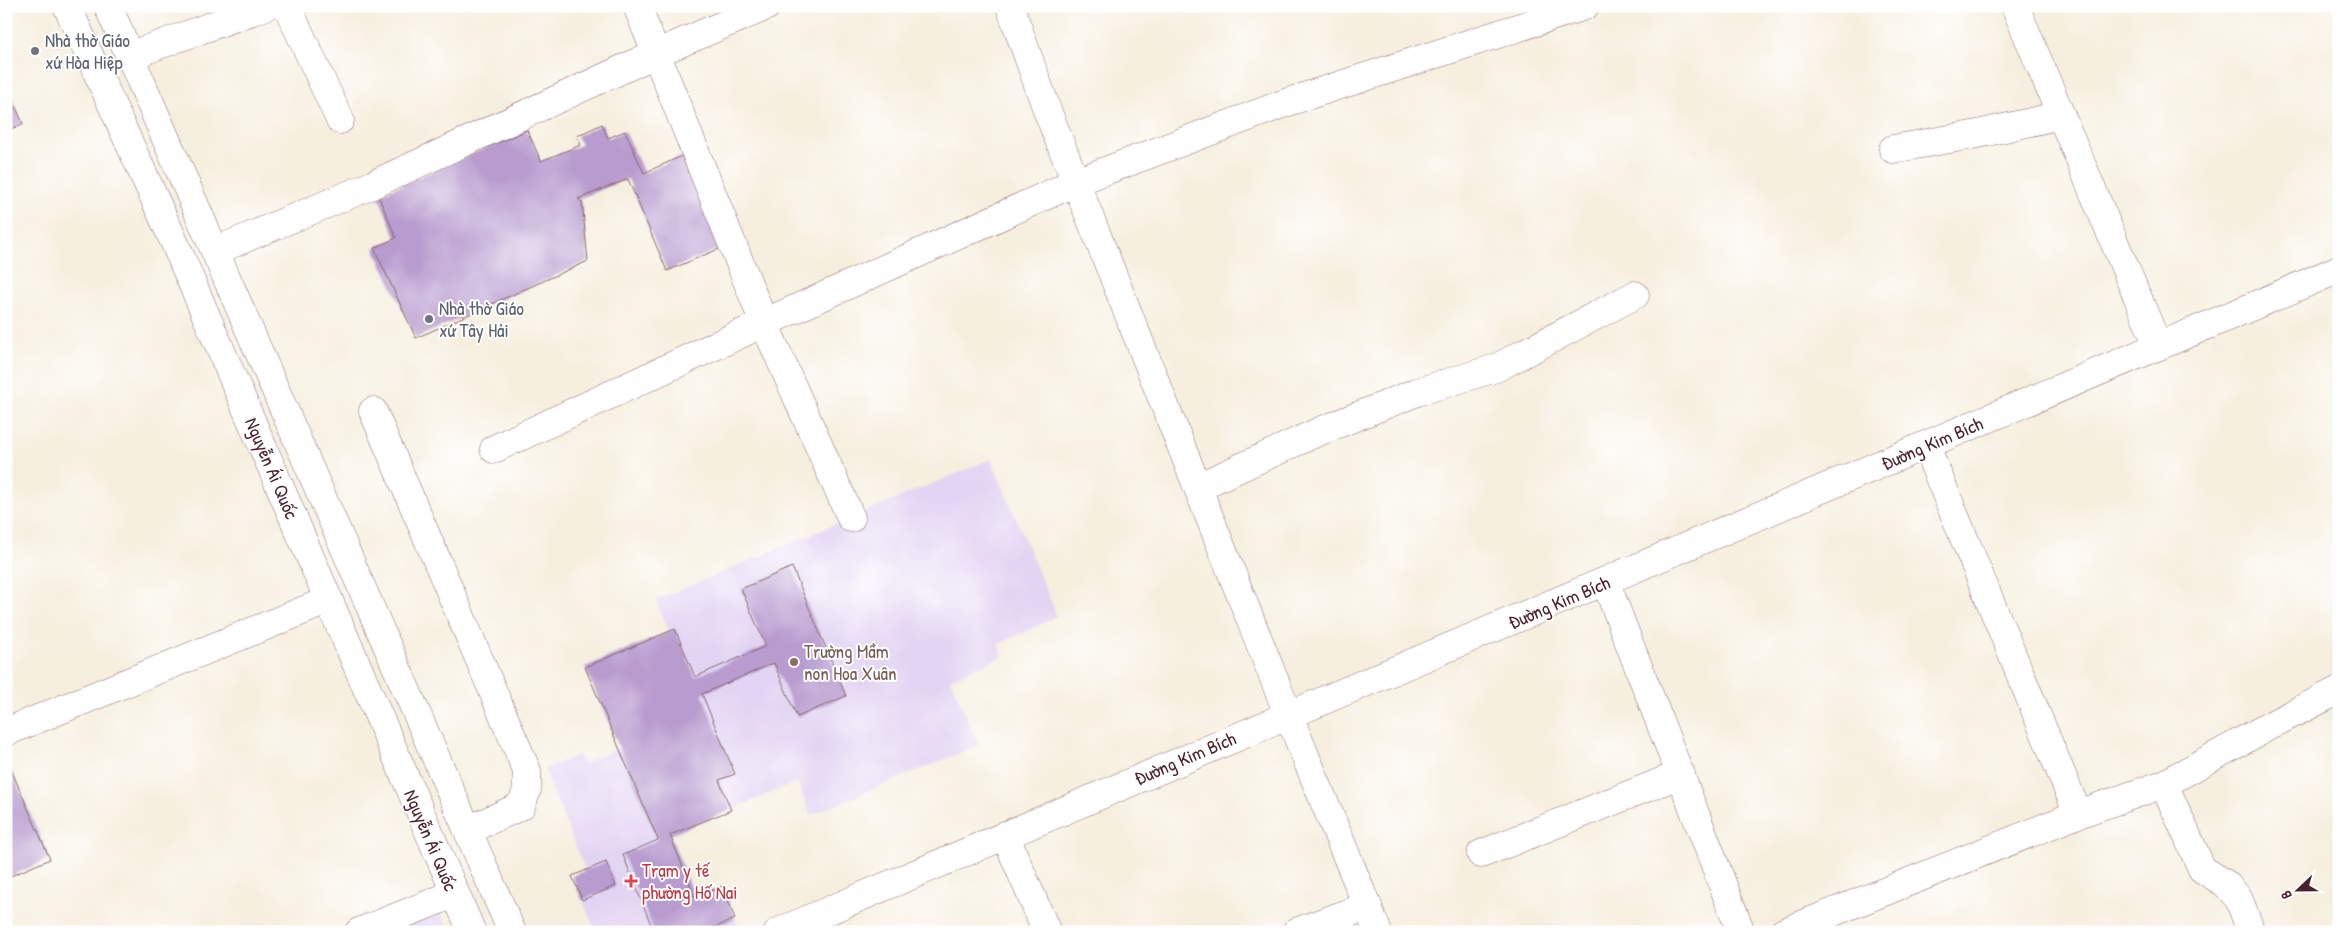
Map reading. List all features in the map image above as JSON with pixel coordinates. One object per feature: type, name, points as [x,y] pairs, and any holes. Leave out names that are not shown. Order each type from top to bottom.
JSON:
[{"type":"street","name":"Nguyễn Ái Quốc","points":[[67,6],[176,246],[472,932]]},
{"type":"street","name":"Nguyễn Ái Quốc","points":[[108,6],[512,932]]},
{"type":"street","points":[[129,56],[266,6]]},
{"type":"street","points":[[287,6],[340,120]]},
{"type":"street","points":[[637,6],[764,323],[852,518]]},
{"type":"street","points":[[215,251],[372,185],[655,54],[767,6]]},
{"type":"street","points":[[1010,6],[1047,110],[1288,714],[1378,932]]},
{"type":"street","points":[[494,449],[764,323],[1076,182],[1288,102],[1585,6]]},
{"type":"street","points":[[2015,6],[2158,346]]},
{"type":"street","points":[[1893,149],[1978,134],[2061,115]]},
{"type":"street","name":"Đường Kim Bích","points":[[778,932],[1288,714],[1606,582],[2339,269]]},
{"type":"street","points":[[1198,487],[1318,432],[1417,392],[1496,368],[1635,295]]},
{"type":"street","points":[[373,411],[527,771],[527,790],[521,806],[468,830]]},
{"type":"street","points":[[1926,446],[2078,814]]},
{"type":"street","points":[[1606,582],[1741,932]]},
{"type":"street","points":[[6,732],[328,600]]},
{"type":"street","points":[[1784,932],[2078,814],[2164,784],[2339,690]]},
{"type":"street","points":[[1481,854],[1681,774]]},
{"type":"street","points":[[2164,784],[2202,869],[2226,884],[2239,899],[2251,932]]},
{"type":"street","points":[[1005,836],[1047,932]]},
{"type":"street","points":[[359,932],[454,894]]},
{"type":"street","points":[[1296,932],[1368,906]]},
{"type":"shaded area","name":"Trường Mầm non Hoa Xuân","points":[[991,459],[1057,616],[998,645],[1003,656],[950,679],[979,745],[811,815],[797,782],[670,835],[695,897],[723,886],[740,932],[596,932],[572,876],[585,870],[544,769],[578,755],[583,764],[620,747],[585,667],[669,632],[656,600]]},
{"type":"shaded area","points":[[440,911],[450,932],[386,932]]},
{"type":"shaded area","points":[[836,922],[840,932],[812,932]]},
{"type":"building","points":[[6,88],[8,88],[23,124],[6,131]]},
{"type":"building","points":[[602,124],[608,138],[625,131],[644,173],[682,156],[721,248],[667,271],[628,179],[578,199],[582,202],[588,261],[416,338],[374,248],[396,238],[378,195],[527,130],[541,161],[581,145],[577,136]]},
{"type":"building","points":[[792,567],[846,696],[797,717],[774,663],[702,694],[735,774],[719,780],[731,810],[670,835],[695,897],[723,886],[735,919],[704,932],[654,932],[623,855],[658,840],[585,667],[675,629],[695,677],[766,646],[741,589]]},
{"type":"building","points":[[6,758],[50,859],[6,878]]},
{"type":"building","points":[[606,862],[616,886],[582,900],[572,876]]},
{"type":"place","name":"Nhà thờ Giáo xứ Hòa Hiệp","points":[[35,51]]},
{"type":"place","name":"Nhà thờ Giáo xứ Tây Hải","points":[[429,319]]},
{"type":"place","name":"Trường Mầm non Hoa Xuân","points":[[794,662]]},
{"type":"place","name":"Trạm y tế phường Hố Nai","points":[[631,881]]}]
